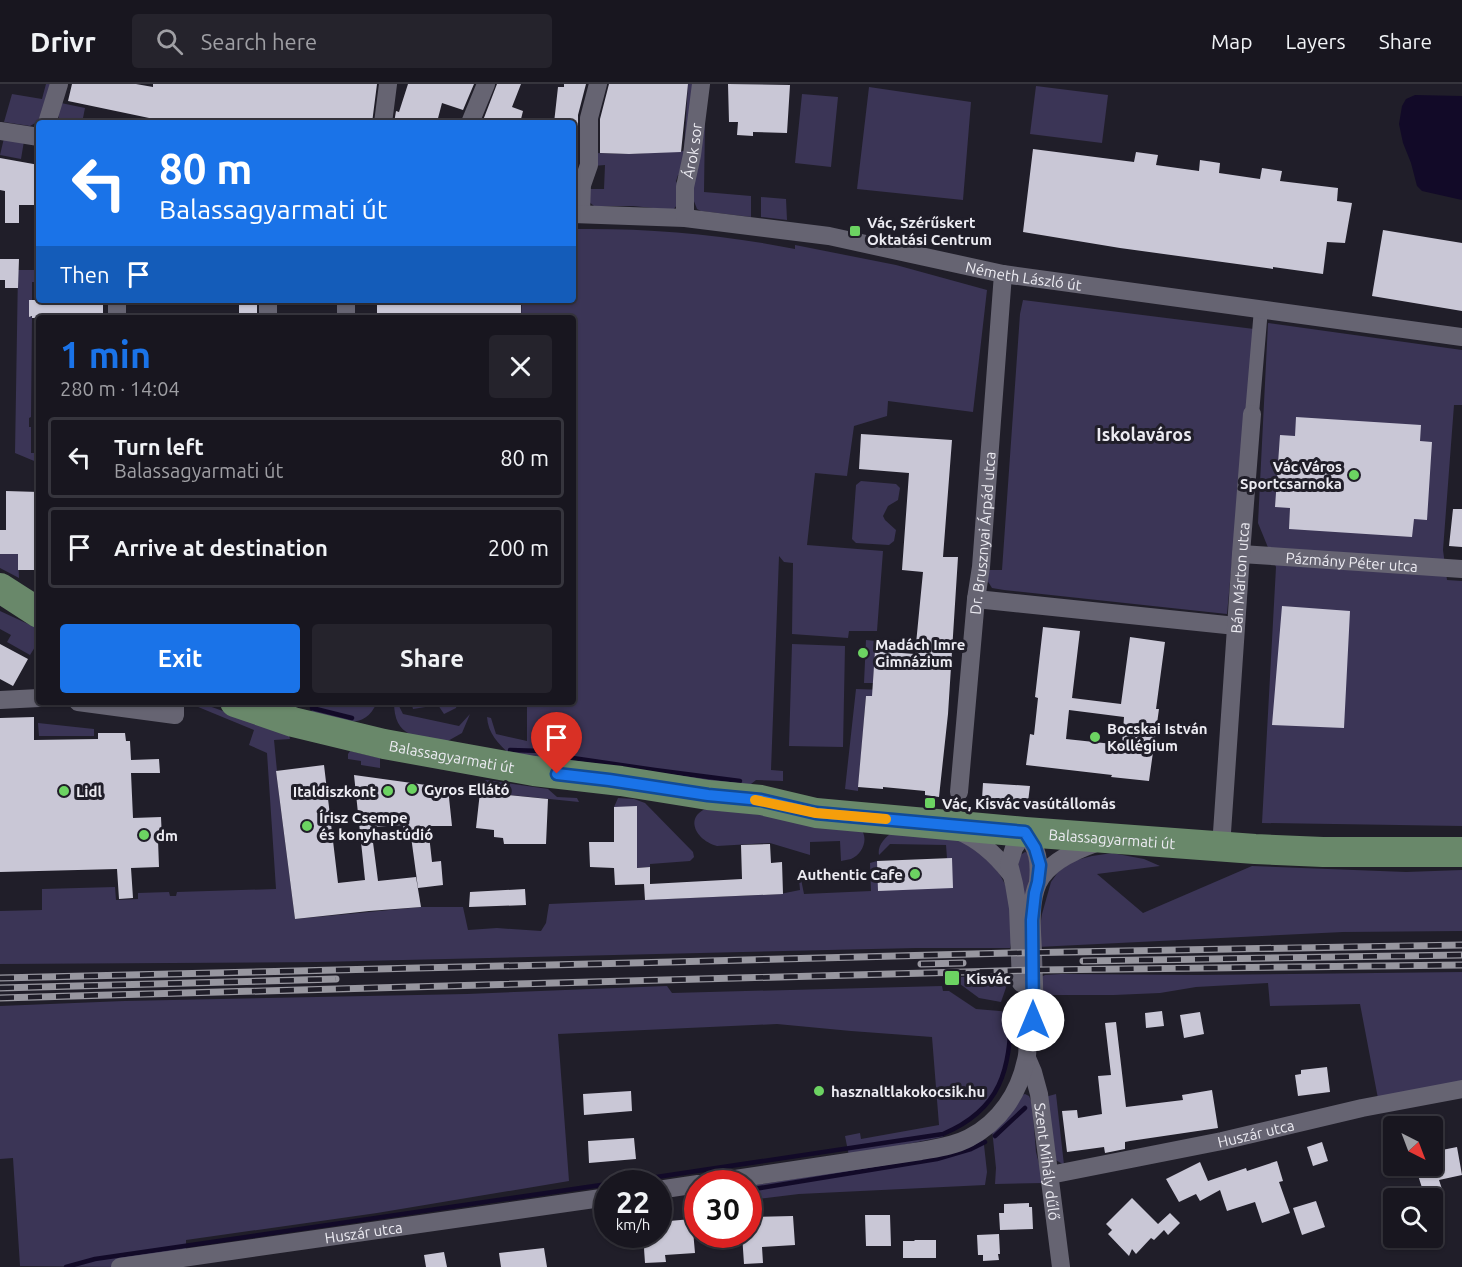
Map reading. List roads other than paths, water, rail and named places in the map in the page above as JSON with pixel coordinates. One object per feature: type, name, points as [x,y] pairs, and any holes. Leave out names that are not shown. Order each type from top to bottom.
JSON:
[{"type":"main road","points":[[0,588],[36,611]]},
{"type":"main road","points":[[0,603],[36,617]]},
{"type":"main road","name":"Balassagyarmati út","points":[[252,705],[268,708],[319,729],[360,739],[534,771],[761,800],[816,813],[1221,847],[1323,852],[1462,852]]},
{"type":"street","points":[[49,120],[59,84]]},
{"type":"street","points":[[471,120],[486,84]]},
{"type":"street","points":[[580,214],[582,185],[589,165],[589,118],[598,84]]},
{"type":"street","name":"Árok sor","points":[[685,218],[685,188],[692,155],[701,84]]},
{"type":"street","points":[[384,120],[390,88]]},
{"type":"street","points":[[0,131],[36,137]]},
{"type":"street","name":"Németh László út","points":[[580,214],[685,218],[829,236],[1002,274],[1462,337]]},
{"type":"street","name":"Dr. Brusznyai Árpád utca","points":[[959,792],[976,599],[981,567],[1002,274]]},
{"type":"street","name":"Bán Márton utca","points":[[1221,847],[1261,309]]},
{"type":"street","name":"Pázmány Péter utca","points":[[1241,554],[1462,569]]},
{"type":"street","points":[[976,599],[1236,626]]},
{"type":"street","points":[[0,700],[36,698]]},
{"type":"street","points":[[101,705],[176,715],[175,705]]},
{"type":"street","points":[[943,824],[970,836],[983,845],[1002,862],[1010,873]]},
{"type":"street","points":[[762,1175],[951,1145],[969,1138],[984,1128],[1005,1108],[1018,1086],[1028,1049],[1034,1009],[1032,920],[1040,865],[1038,856],[1025,832],[1010,856],[1009,864],[1017,897],[1022,1007],[1028,1049]]},
{"type":"street","points":[[1038,882],[1062,858],[1109,838]]},
{"type":"street","name":"Szent Mihály dűlő","points":[[1028,1049],[1039,1094],[1061,1267]]},
{"type":"street","name":"Huszár utca","points":[[1050,1175],[1222,1141],[1362,1108],[1462,1089]]},
{"type":"street","name":"Huszár utca","points":[[120,1267],[594,1199]]},
{"type":"waterway","points":[[312,708],[352,718]]},
{"type":"waterway","points":[[543,751],[548,734],[545,729]]},
{"type":"waterway","points":[[510,750],[543,751],[566,757],[740,781]]},
{"type":"waterway","points":[[672,1175],[943,1134],[963,1124],[978,1112],[999,1085],[1008,1052],[1011,1012]]},
{"type":"waterway","points":[[995,1136],[1025,1108]]},
{"type":"waterway","points":[[762,1188],[937,1159],[971,1149],[985,1142]]},
{"type":"waterway","points":[[66,1267],[95,1259],[594,1186]]},
{"type":"railway","points":[[0,978],[1010,953],[1462,945]]},
{"type":"railway","points":[[1083,961],[1462,955]]},
{"type":"railway","points":[[921,964],[963,963]]},
{"type":"railway","points":[[0,998],[1037,970],[1462,965]]},
{"type":"railway","points":[[0,988],[336,979]]},
{"type":"place","name":"Vác, Szérűskert Oktatási Centrum","points":[[855,231]]},
{"type":"place","name":"Vác Város Sportcsarnoka","points":[[1354,475]]},
{"type":"place","name":"Madách Imre Gimnázium","points":[[863,653]]},
{"type":"place","name":"Bocskai István Kollégium","points":[[1095,737]]},
{"type":"place","name":"Gyros Ellátó","points":[[412,789]]},
{"type":"place","name":"Lidl","points":[[64,791]]},
{"type":"place","name":"Italdiszkont","points":[[388,791]]},
{"type":"place","name":"Vác, Kisvác vasútállomás","points":[[930,803]]},
{"type":"place","name":"Írisz Csempe és konyhastúdió","points":[[307,826]]},
{"type":"place","name":"dm","points":[[144,835]]},
{"type":"place","name":"Authentic Cafe","points":[[915,874]]},
{"type":"place","name":"Kisvác","points":[[952,978]]},
{"type":"place","name":"hasznaltlakokocsik.hu","points":[[819,1091]]},
{"type":"district","name":"Iskolaváros","points":[[1144,434]]}]
